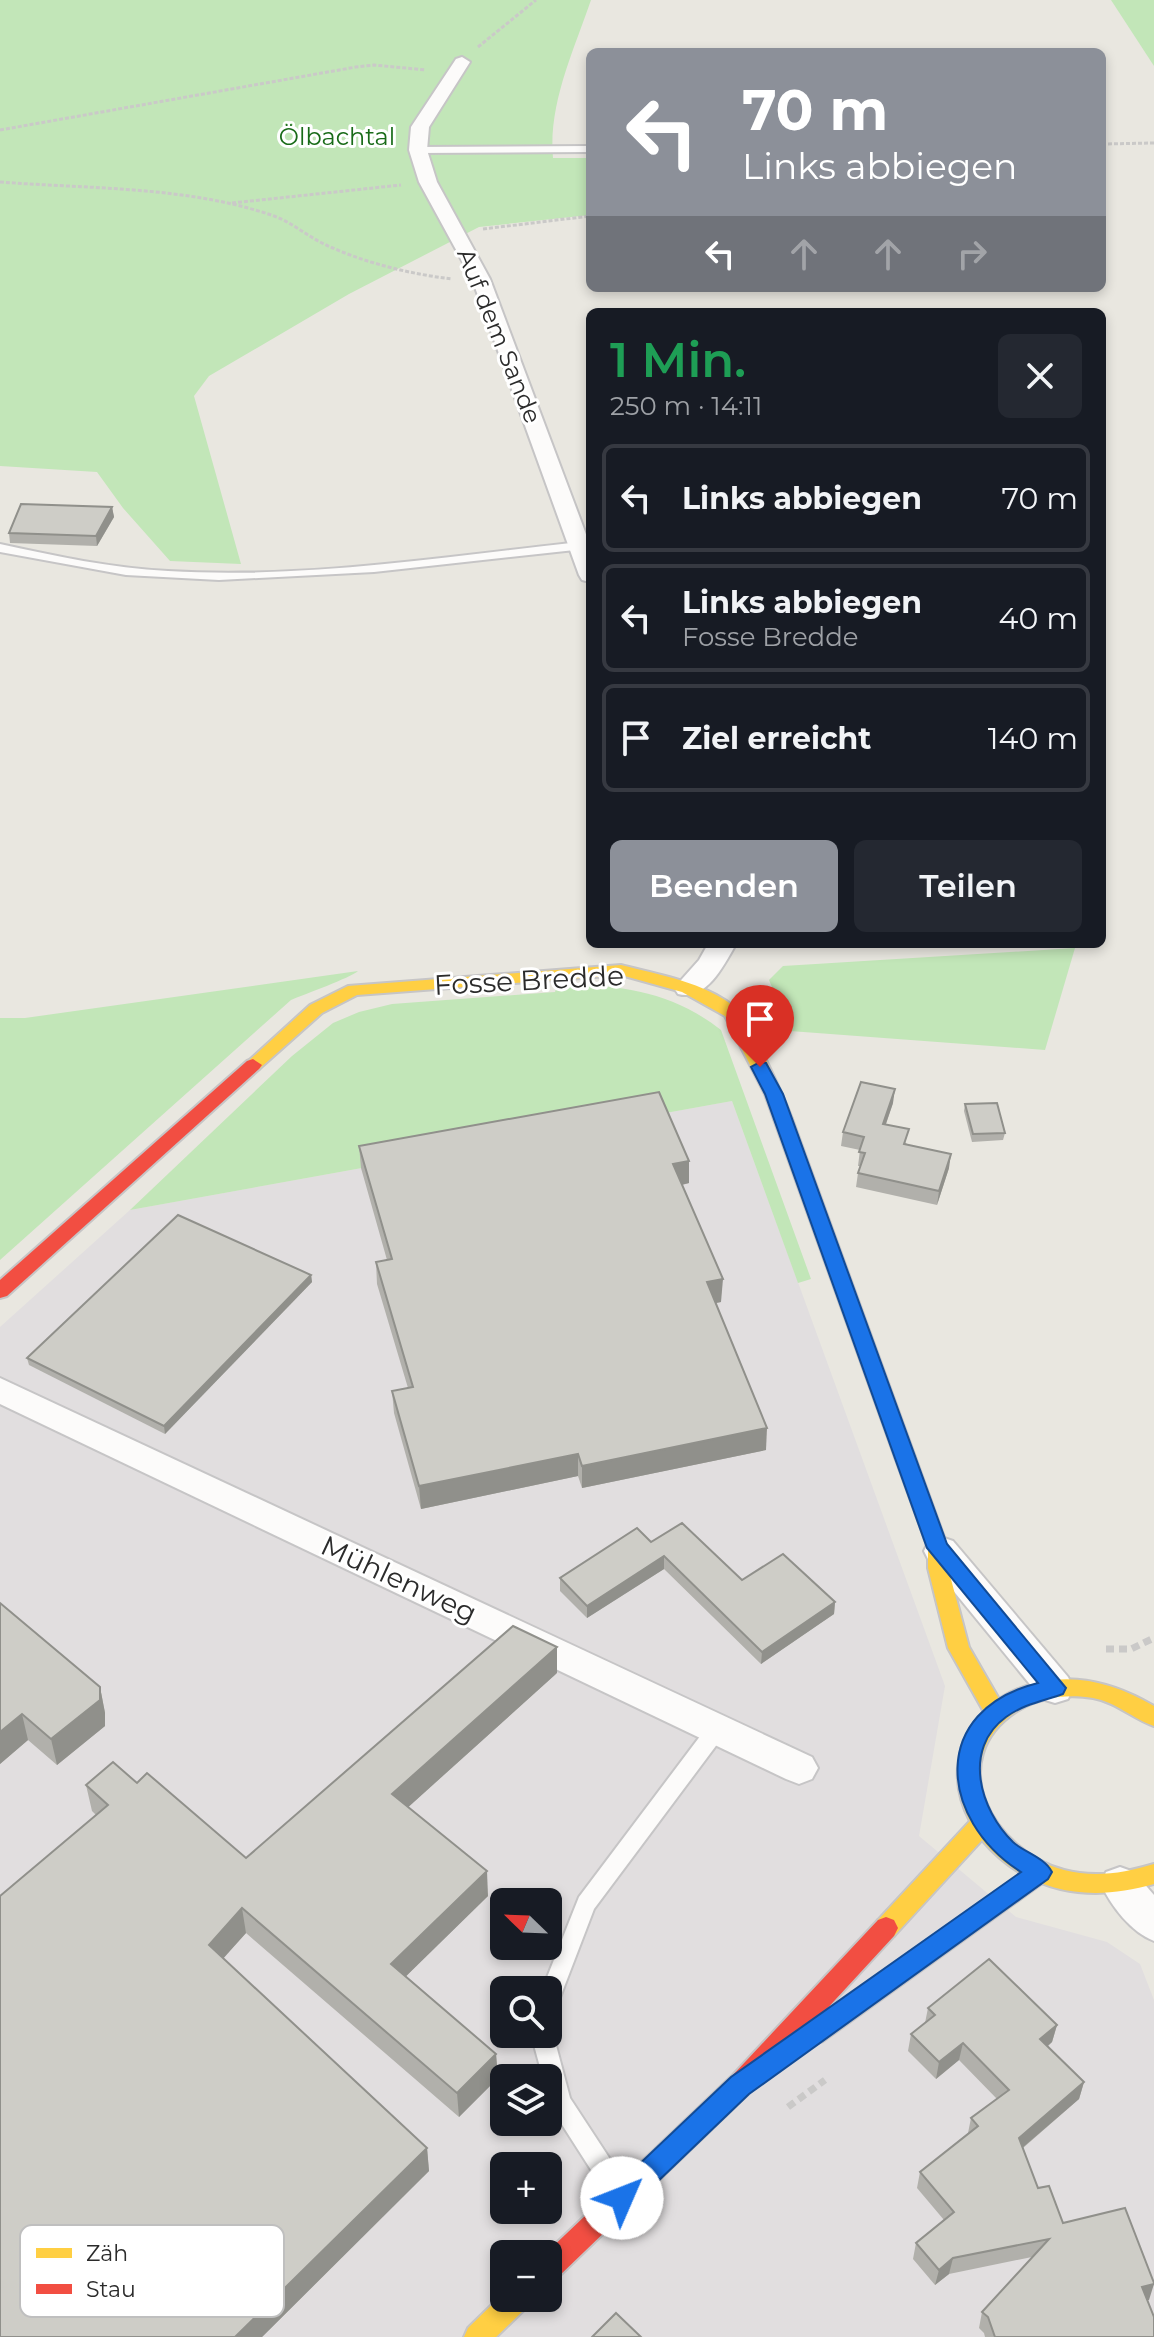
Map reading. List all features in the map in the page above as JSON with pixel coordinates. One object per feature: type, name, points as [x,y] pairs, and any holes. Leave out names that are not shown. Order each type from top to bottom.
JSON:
[{"type":"street","points":[[418,150],[420,127],[458,68]]},
{"type":"street","name":"Auf dem Sande","points":[[418,150],[428,182],[481,279],[586,563]]},
{"type":"street","points":[[688,988],[710,965],[720,948]]},
{"type":"street","name":"Fosse Bredde","points":[[0,1291],[316,1009],[354,990],[621,970],[688,988],[732,1013],[774,1094],[938,1548],[938,1568],[959,1648],[995,1712]]},
{"type":"street","name":"Mühlenweg","points":[[0,1390],[799,1768]]},
{"type":"street","name":"Fosse Bredde","points":[[938,1548],[1055,1688]]},
{"type":"street","points":[[1154,1717],[1134,1696],[1091,1689],[1055,1688],[1022,1696],[995,1712],[977,1735],[968,1763],[970,1793],[983,1823],[1006,1851],[1040,1872],[1079,1884],[1137,1879],[1154,1923]]},
{"type":"street","points":[[562,2256],[740,2085],[983,1823]]},
{"type":"street","points":[[740,2085],[1040,1872]]},
{"type":"street","points":[[477,2337],[503,2312]]},
{"type":"lane","points":[[418,150],[586,149]]},
{"type":"lane","points":[[0,548],[90,567],[166,575],[244,577],[309,574],[580,546]]},
{"type":"lane","points":[[558,1976],[586,1904],[717,1729]]},
{"type":"lane","points":[[546,2048],[560,2102],[622,2198]]},
{"type":"path","points":[[0,130],[374,65],[458,68],[536,0]]},
{"type":"path","points":[[1106,144],[1154,143]]},
{"type":"path","points":[[0,182],[118,190],[223,203],[276,217],[325,244],[417,275],[481,279]]},
{"type":"path","points":[[223,203],[428,182]]},
{"type":"path","points":[[458,235],[510,224],[586,216]]},
{"type":"shaded area","points":[[732,1101],[945,1686],[919,1836],[1016,1917],[1107,1942],[1140,1964],[1154,2000],[1154,2337],[0,2337],[0,1327],[130,1210]]},
{"type":"green space","name":"Ölbachtal","points":[[0,0],[591,0],[558,97],[552,138],[553,158],[586,158],[586,215],[479,227],[349,294],[209,376],[194,396],[241,564],[170,561],[123,508],[97,472],[0,466]]},
{"type":"green space","points":[[1111,0],[1154,0],[1154,66]]},
{"type":"green space","points":[[1075,948],[1045,1050],[790,1031],[769,980],[783,966]]},
{"type":"green space","points":[[358,971],[291,1000],[0,1260],[0,1018],[25,1018]]},
{"type":"green space","points":[[557,986],[610,987],[649,994],[686,1008],[721,1030],[811,1279],[798,1283],[732,1101],[130,1210],[292,1056],[333,1023],[359,1012],[392,1004],[555,992]]},
{"type":"building","points":[[21,504],[112,507],[96,536],[9,533]]},
{"type":"building","points":[[861,1082],[895,1089],[883,1124],[909,1129],[904,1144],[951,1154],[939,1191],[858,1173],[865,1153],[859,1152],[864,1137],[843,1132]]},
{"type":"building","points":[[659,1092],[689,1161],[673,1164],[723,1279],[707,1282],[767,1428],[582,1466],[578,1454],[419,1486],[392,1391],[413,1387],[376,1262],[392,1259],[359,1146]]},
{"type":"building","points":[[997,1103],[1005,1133],[973,1134],[965,1104]]},
{"type":"building","points":[[178,1215],[311,1275],[164,1426],[27,1358]]},
{"type":"building","points":[[682,1523],[742,1580],[783,1554],[835,1602],[762,1652],[664,1556],[587,1606],[560,1578],[637,1528],[651,1542]]},
{"type":"building","points":[[0,1603],[100,1687],[100,1700],[51,1739],[22,1714],[0,1732]]},
{"type":"building","points":[[513,1626],[557,1647],[392,1794],[487,1871],[391,1964],[496,2054],[457,2093],[242,1908],[209,1945],[427,2148],[284,2289],[284,2225],[20,2225],[20,2317],[255,2317],[235,2337],[0,2337],[0,1896],[108,1805],[86,1785],[113,1762],[137,1783],[147,1773],[246,1858]]},
{"type":"building","points":[[989,1959],[1057,2025],[1040,2039],[1084,2082],[1019,2138],[1038,2188],[1049,2186],[1063,2223],[1125,2208],[1154,2283],[1142,2287],[1154,2317],[1154,2337],[995,2337],[988,2317],[982,2312],[1049,2239],[953,2258],[939,2270],[916,2243],[954,2212],[920,2172],[978,2126],[971,2118],[1009,2090],[963,2043],[939,2062],[911,2034],[935,2015],[928,2008]]},
{"type":"building","points":[[616,2313],[641,2337],[592,2337]]},
{"type":"traffic: slow","points":[[253,1065],[316,1009],[354,990],[621,970],[688,988],[732,1013],[774,1094],[783,1119]]},
{"type":"traffic: slow","points":[[905,1457],[938,1548],[938,1568],[959,1648],[995,1712]]},
{"type":"traffic: slow","points":[[1154,1717],[1117,1697],[1093,1689],[1073,1687],[1034,1693],[999,1711],[985,1725],[975,1741],[969,1761],[969,1784],[974,1806],[985,1826],[1018,1859],[1060,1879],[1091,1885],[1118,1883],[1154,1874]]},
{"type":"traffic: slow","points":[[886,1928],[983,1823]]},
{"type":"traffic: slow","points":[[477,2337],[503,2312]]},
{"type":"traffic: jam","points":[[0,1291],[253,1065]]},
{"type":"traffic: jam","points":[[783,1119],[905,1457]]},
{"type":"traffic: jam","points":[[814,2033],[1040,1872]]},
{"type":"traffic: jam","points":[[562,2256],[740,2085],[886,1928]]},
{"type":"route","points":[[622,2198],[740,2085],[1040,1872],[1006,1851],[983,1823],[970,1793],[968,1763],[977,1735],[995,1712],[1022,1696],[1055,1688],[938,1548],[774,1094],[760,1067]]}]
